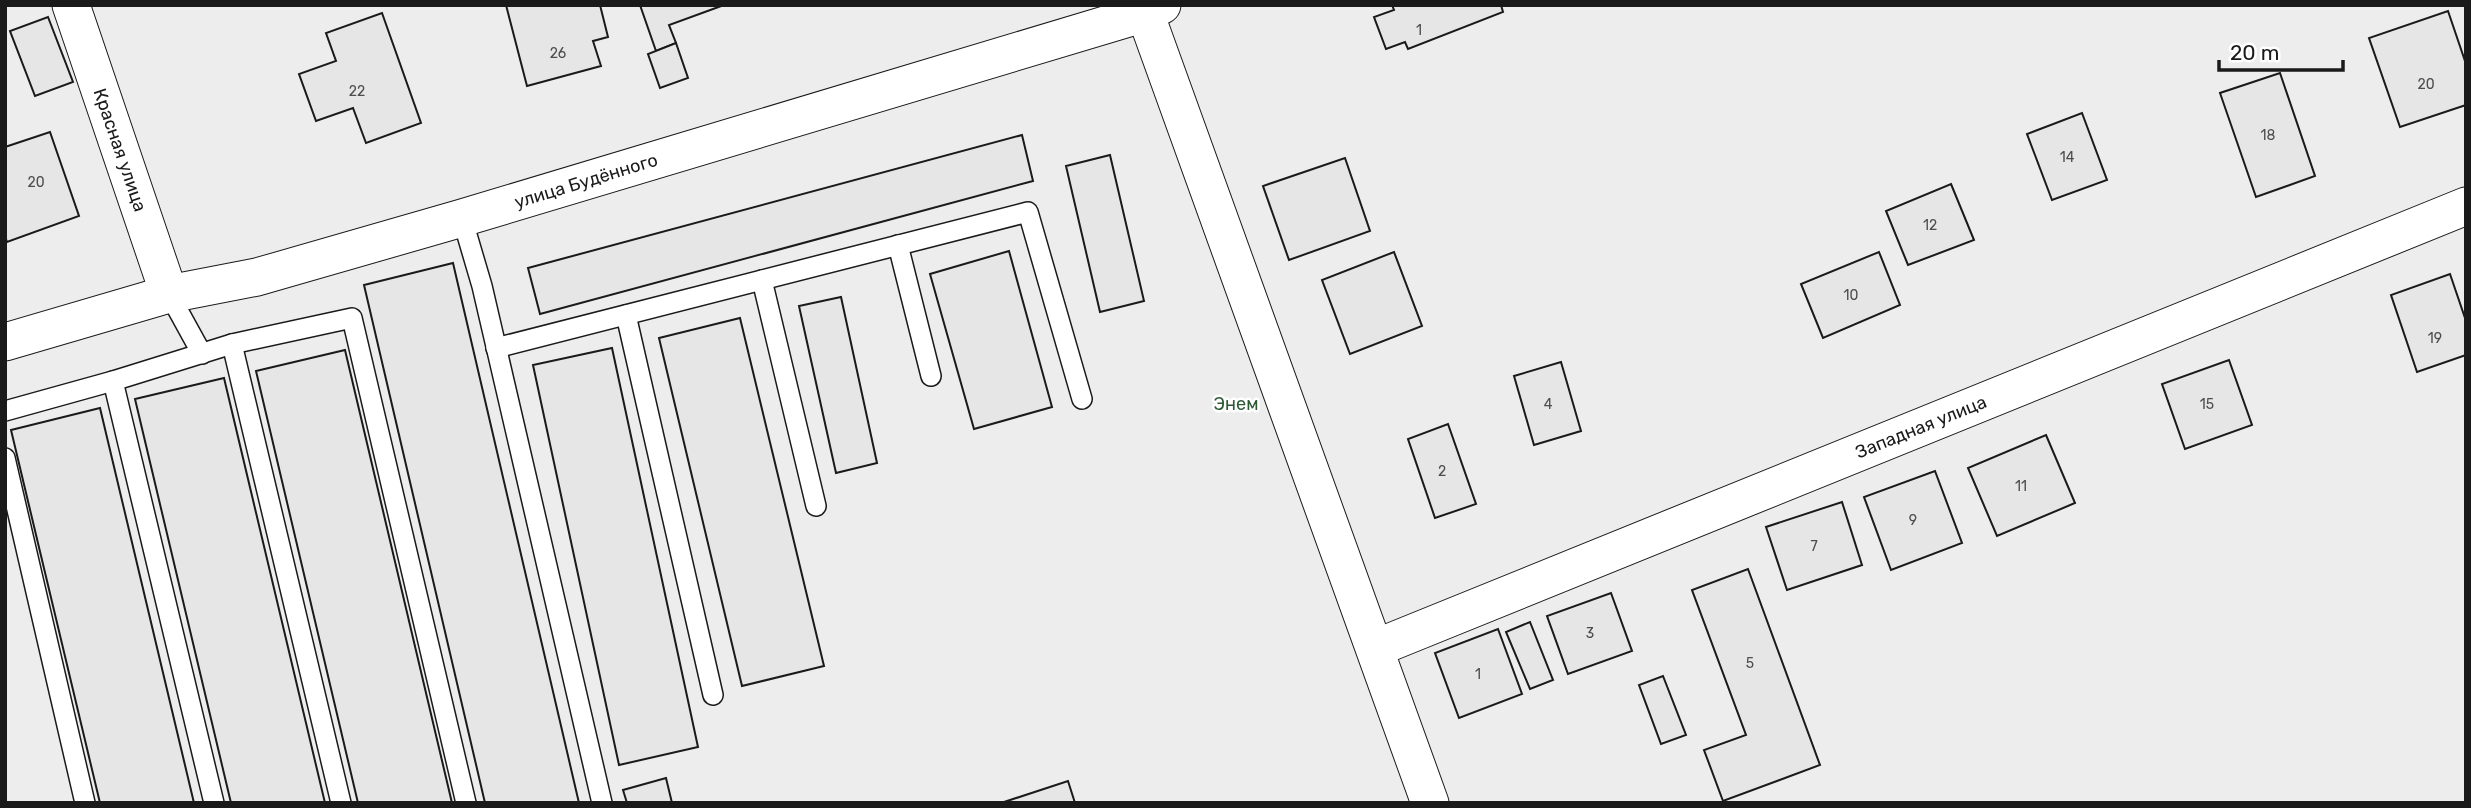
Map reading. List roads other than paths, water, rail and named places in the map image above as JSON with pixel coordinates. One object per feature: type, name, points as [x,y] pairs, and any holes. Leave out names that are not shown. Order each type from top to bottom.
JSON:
[{"type":"street","name":"Красная улица","points":[[71,5],[169,294]]},
{"type":"street","name":"улица Будённого","points":[[5,342],[169,294],[257,277],[461,218],[1154,9]]},
{"type":"street","points":[[1154,9],[1430,803]]},
{"type":"street","name":"Западная улица","points":[[1376,648],[2466,206]]},
{"type":"lane","points":[[496,348],[1028,212],[1082,399]]},
{"type":"lane","points":[[461,218],[482,286],[602,803]]},
{"type":"lane","points":[[898,245],[931,376]]},
{"type":"lane","points":[[762,280],[816,506]]},
{"type":"lane","points":[[169,294],[202,354]]},
{"type":"lane","points":[[626,315],[713,695]]},
{"type":"lane","points":[[5,411],[232,344],[352,318],[466,803]]},
{"type":"lane","points":[[232,344],[341,803]]},
{"type":"lane","points":[[113,381],[214,803]]},
{"type":"lane","points":[[5,458],[85,803]]},
{"type":"park label","name":"Энем","points":[[1236,404]]}]
